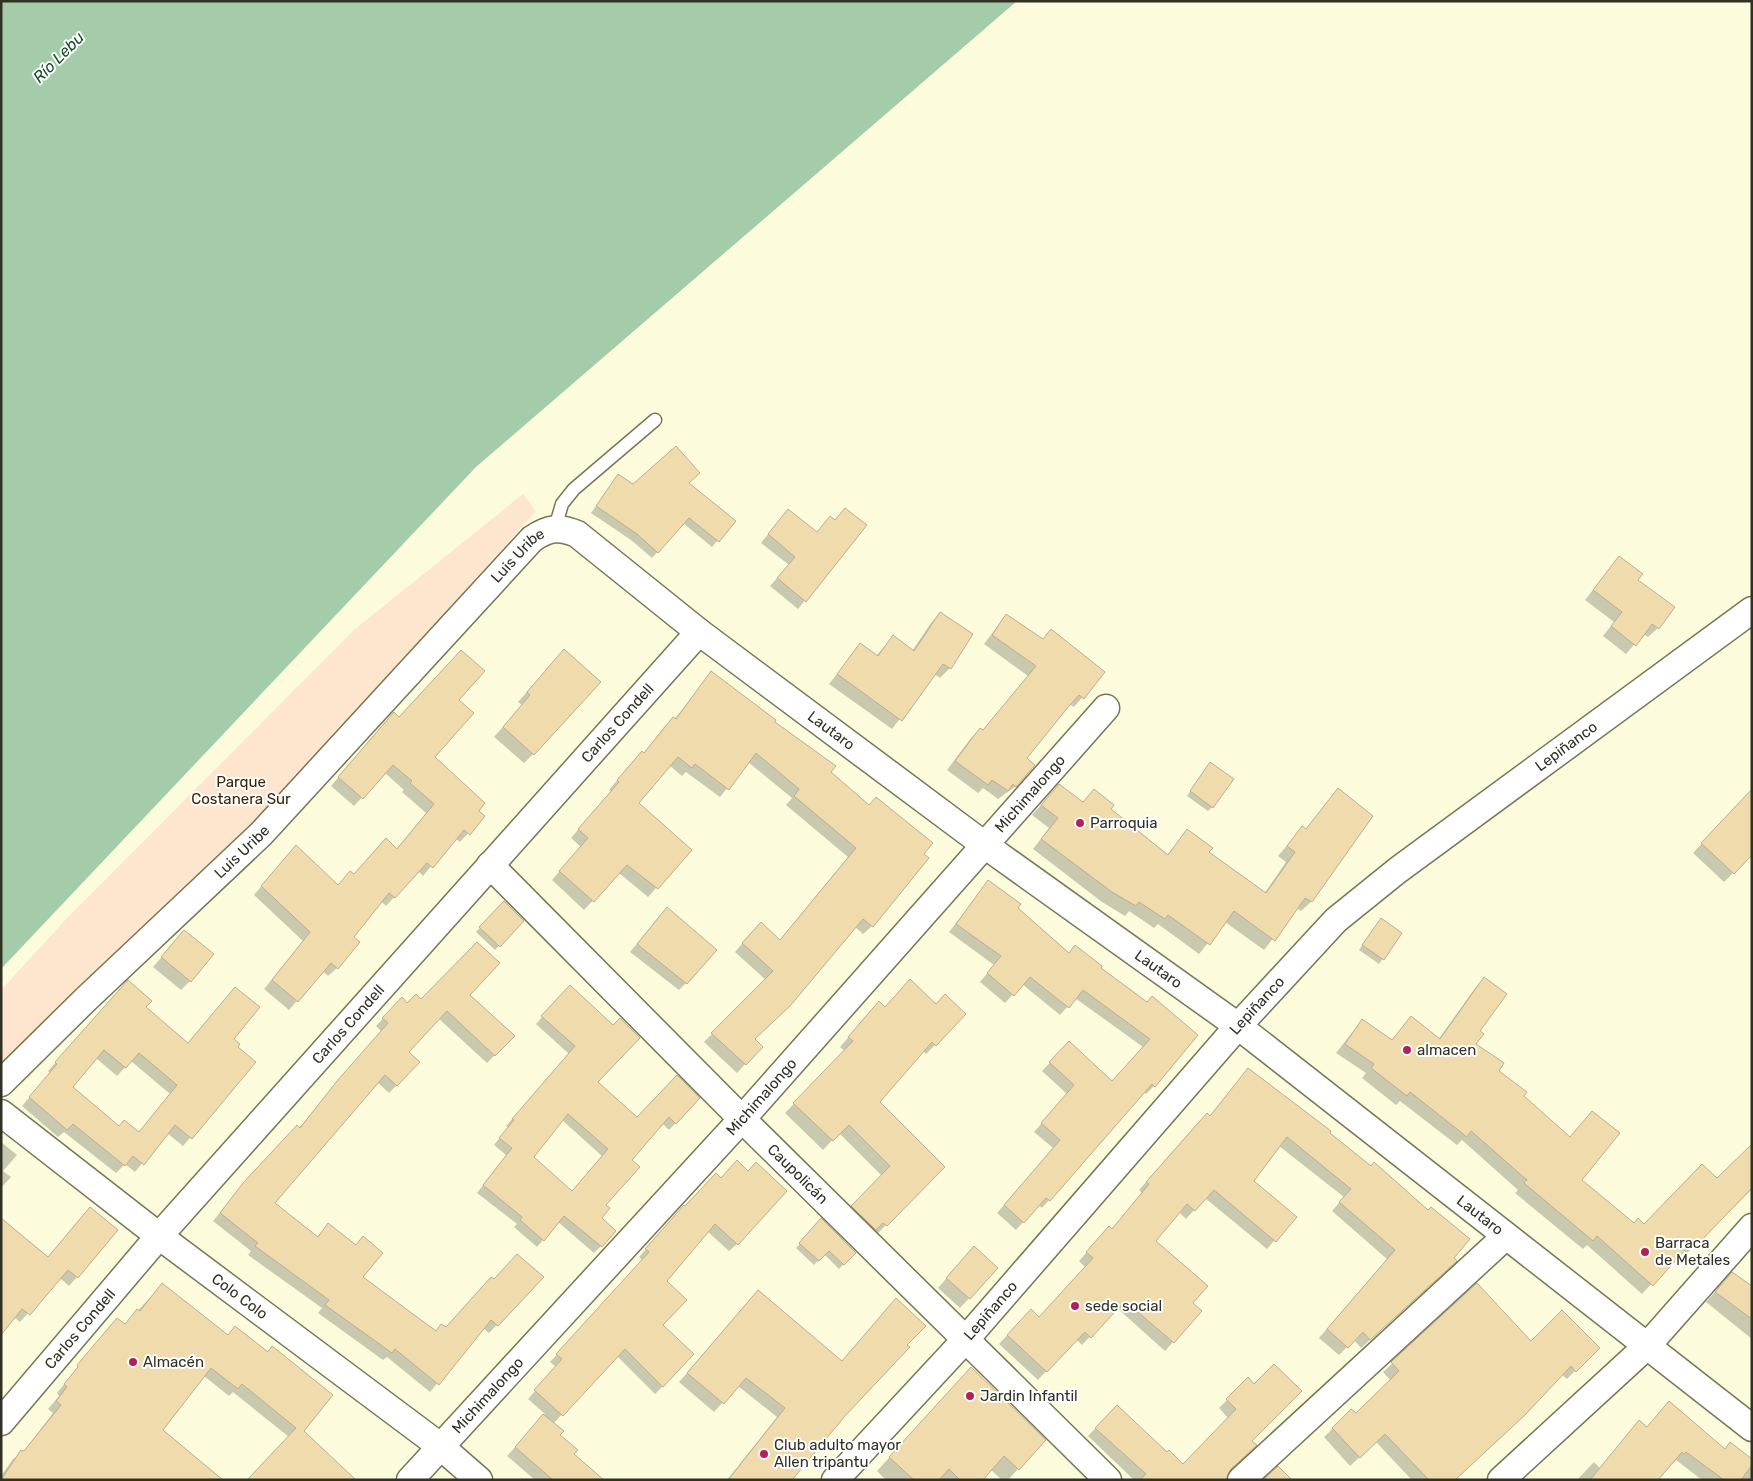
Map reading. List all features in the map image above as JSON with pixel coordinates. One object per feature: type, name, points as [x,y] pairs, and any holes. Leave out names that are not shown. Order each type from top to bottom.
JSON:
[{"type":"street","name":"Lautaro","points":[[555,528],[565,529],[577,534],[699,632],[986,846],[1238,1026],[1752,1428]]},
{"type":"street","name":"Luis Uribe","points":[[1,1083],[84,1001],[261,834],[532,539],[545,530],[555,528]]},
{"type":"street","name":"Lepiñanco","points":[[835,1480],[966,1339],[1238,1026],[1336,920],[1366,895],[1752,610]]},
{"type":"street","name":"Carlos Condell","points":[[1,1422],[159,1236],[699,632]]},
{"type":"street","name":"Michimalongo","points":[[410,1480],[742,1119],[986,846],[1106,708]]},
{"type":"street","name":"Caupolicán","points":[[490,865],[742,1119],[1108,1480]]},
{"type":"street","name":"Colo Colo","points":[[1,1113],[159,1236],[440,1446],[479,1480]]},
{"type":"street","points":[[1501,1480],[1647,1346],[1752,1227]]},
{"type":"street","points":[[1241,1480],[1506,1236]]},
{"type":"lane","points":[[555,528],[562,504],[574,489],[655,420]]},
{"type":"green space","name":"Parque Costanera Sur","points":[[523,494],[536,511],[259,820],[1,1066],[1,990],[69,916],[354,630]]},
{"type":"water","name":"Río Lebu","points":[[1,1],[1017,1],[476,467],[1,969]]},
{"type":"building","points":[[676,446],[700,473],[689,483],[736,521],[719,542],[689,518],[658,553],[637,534],[596,506],[618,474],[633,484]]},
{"type":"building","points":[[845,508],[867,525],[806,602],[777,578],[795,557],[768,534],[788,509],[817,532],[830,516],[835,520]]},
{"type":"building","points":[[1619,556],[1643,574],[1638,580],[1675,607],[1659,629],[1652,624],[1636,646],[1611,626],[1622,612],[1593,590]]},
{"type":"building","points":[[940,612],[973,634],[951,669],[943,664],[902,721],[837,674],[860,643],[878,656],[893,635],[914,651]]},
{"type":"building","points":[[1006,614],[1043,639],[1051,629],[1105,672],[1084,699],[1079,695],[1069,706],[1027,758],[1035,765],[1016,787],[1013,784],[1008,791],[992,780],[988,785],[955,761],[980,728],[983,730],[1036,666],[992,635]]},
{"type":"building","points":[[564,649],[601,682],[534,755],[503,727],[530,695],[527,692]]},
{"type":"building","points":[[461,650],[485,671],[459,700],[474,713],[435,757],[485,803],[479,811],[485,816],[470,835],[464,830],[433,868],[427,863],[395,898],[389,893],[354,937],[360,942],[338,969],[331,963],[298,1002],[272,980],[310,932],[261,886],[296,845],[338,885],[350,871],[354,874],[386,838],[397,849],[434,804],[410,783],[412,781],[393,765],[363,799],[338,777],[394,712],[399,717]]},
{"type":"building","points":[[711,671],[776,720],[775,722],[836,766],[831,772],[869,805],[876,797],[933,843],[924,854],[929,858],[873,927],[863,919],[790,1006],[755,1039],[763,1047],[746,1065],[711,1033],[773,971],[742,943],[761,922],[780,940],[856,848],[794,796],[799,789],[756,753],[729,790],[695,764],[692,768],[678,757],[639,803],[692,850],[658,889],[627,865],[594,902],[559,871],[588,838],[578,829],[619,782],[617,780],[642,751],[644,753],[673,717],[676,719]]},
{"type":"building","points":[[1210,762],[1234,779],[1213,808],[1190,791]]},
{"type":"building","points":[[1059,784],[1083,802],[1094,789],[1114,805],[1111,809],[1168,855],[1187,829],[1213,848],[1209,852],[1266,893],[1295,852],[1287,846],[1302,826],[1306,829],[1338,788],[1373,816],[1312,902],[1305,898],[1275,941],[1234,911],[1210,945],[1168,915],[1165,919],[1139,902],[1136,906],[1112,892],[1041,839],[1058,818],[1041,805]]},
{"type":"building","points":[[1752,789],[1752,855],[1734,874],[1701,843]]},
{"type":"building","points":[[988,880],[1021,904],[1018,908],[1069,953],[1075,945],[1102,966],[1101,968],[1147,1002],[1152,996],[1198,1035],[1155,1087],[1152,1084],[1050,1201],[1046,1198],[1024,1223],[1004,1205],[1060,1140],[1041,1123],[1074,1085],[1049,1062],[1069,1041],[1112,1081],[1150,1039],[1083,990],[1069,1008],[1030,977],[1014,996],[987,973],[1001,956],[956,924]]},
{"type":"building","points":[[504,901],[524,921],[500,947],[479,927]]},
{"type":"building","points":[[667,907],[717,950],[687,984],[637,944]]},
{"type":"building","points":[[1381,918],[1402,933],[1384,960],[1362,945]]},
{"type":"building","points":[[184,930],[214,954],[191,982],[161,957]]},
{"type":"building","points":[[477,942],[500,963],[470,995],[515,1036],[495,1056],[447,1011],[409,1052],[420,1062],[397,1086],[385,1075],[275,1203],[318,1237],[328,1223],[356,1245],[363,1236],[383,1253],[363,1277],[436,1331],[441,1324],[446,1327],[491,1277],[494,1279],[517,1254],[544,1277],[498,1326],[491,1320],[439,1385],[395,1349],[392,1353],[325,1305],[329,1300],[255,1246],[258,1243],[220,1213],[243,1183],[297,1125],[300,1128],[337,1081],[388,1023],[382,1018],[402,997],[407,1003],[416,994],[421,999]]},
{"type":"building","points":[[1484,977],[1507,994],[1480,1031],[1484,1034],[1476,1044],[1504,1063],[1499,1071],[1527,1092],[1524,1096],[1570,1137],[1592,1111],[1620,1133],[1582,1180],[1634,1223],[1638,1218],[1644,1224],[1702,1164],[1717,1178],[1752,1144],[1752,1188],[1697,1245],[1693,1241],[1653,1286],[1597,1236],[1593,1241],[1524,1183],[1527,1180],[1471,1131],[1467,1137],[1410,1092],[1407,1096],[1371,1068],[1374,1064],[1345,1044],[1362,1019],[1392,1040],[1411,1016],[1440,1039]]},
{"type":"building","points":[[910,979],[936,1004],[945,994],[966,1014],[936,1046],[932,1042],[880,1102],[945,1167],[887,1226],[883,1223],[876,1230],[851,1206],[890,1166],[849,1125],[833,1141],[793,1103],[853,1041],[848,1037],[879,1001],[885,1007]]},
{"type":"building","points":[[128,980],[152,1001],[146,1007],[188,1043],[235,987],[260,1007],[234,1039],[240,1044],[238,1047],[256,1062],[192,1139],[175,1125],[144,1165],[133,1156],[125,1166],[73,1124],[67,1130],[29,1097],[57,1064],[55,1062]],"holes":[[[104,1050],[126,1068],[139,1053],[177,1085],[139,1132],[124,1120],[119,1126],[73,1087]]]},
{"type":"building","points":[[570,985],[613,1025],[620,1018],[640,1038],[598,1082],[637,1117],[677,1075],[700,1098],[676,1124],[669,1117],[632,1160],[640,1167],[606,1205],[610,1208],[602,1218],[616,1231],[602,1247],[564,1216],[544,1241],[520,1220],[522,1217],[483,1185],[512,1148],[499,1138],[514,1120],[512,1119],[575,1046],[541,1016]],"holes":[[[568,1114],[608,1149],[572,1191],[534,1157]]]},
{"type":"building","points":[[1248,1068],[1331,1131],[1330,1133],[1371,1166],[1374,1162],[1428,1210],[1431,1207],[1470,1239],[1454,1258],[1457,1261],[1370,1340],[1363,1332],[1348,1348],[1327,1329],[1395,1250],[1339,1202],[1351,1189],[1287,1137],[1254,1181],[1297,1217],[1276,1242],[1214,1190],[1195,1211],[1187,1204],[1156,1241],[1208,1286],[1193,1303],[1202,1311],[1174,1343],[1125,1301],[1091,1338],[1085,1332],[1047,1372],[1007,1335],[1031,1309],[1039,1317],[1093,1258],[1086,1252],[1109,1226],[1112,1229],[1149,1184],[1146,1182],[1207,1113],[1210,1116]]},
{"type":"building","points":[[737,1160],[748,1171],[756,1162],[787,1191],[738,1245],[715,1224],[667,1281],[687,1300],[663,1325],[694,1354],[663,1387],[625,1349],[563,1416],[534,1390],[562,1359],[556,1354],[649,1252],[645,1249],[684,1205],[716,1173],[721,1178]]},
{"type":"building","points":[[90,1207],[118,1230],[78,1278],[68,1270],[30,1315],[22,1309],[1,1335],[1,1218],[48,1257]]},
{"type":"building","points":[[821,1218],[856,1253],[844,1265],[829,1251],[819,1261],[799,1243]]},
{"type":"building","points":[[974,1246],[998,1268],[970,1299],[946,1278]]},
{"type":"building","points":[[1732,1272],[1752,1286],[1752,1319],[1715,1292]]},
{"type":"building","points":[[162,1283],[228,1335],[235,1326],[268,1352],[272,1346],[333,1395],[304,1431],[356,1480],[247,1480],[296,1428],[242,1384],[238,1389],[211,1368],[163,1430],[223,1480],[1,1480],[21,1450],[24,1451],[61,1405],[56,1401],[67,1387],[64,1384],[78,1367],[77,1365],[117,1318],[125,1324],[137,1309],[140,1311]]},
{"type":"building","points":[[1477,1283],[1531,1341],[1562,1310],[1600,1348],[1576,1372],[1571,1366],[1525,1415],[1455,1480],[1429,1480],[1385,1434],[1360,1458],[1332,1428],[1351,1409],[1356,1413],[1399,1371],[1391,1362]]},
{"type":"building","points":[[758,1290],[842,1361],[896,1298],[926,1326],[907,1345],[910,1347],[845,1416],[792,1480],[728,1480],[785,1408],[746,1378],[724,1404],[687,1373]]},
{"type":"building","points":[[1274,1364],[1302,1391],[1252,1441],[1257,1445],[1231,1469],[1226,1480],[1140,1480],[1146,1474],[1095,1428],[1117,1405],[1167,1452],[1169,1450],[1183,1464],[1236,1409],[1226,1399],[1248,1377],[1254,1384]]},
{"type":"building","name":"Jardin Infantil","points":[[971,1367],[1046,1440],[1019,1470],[1004,1456],[983,1480],[960,1480],[949,1469],[939,1480],[914,1480],[889,1457]]},
{"type":"building","points":[[1669,1401],[1725,1449],[1730,1442],[1752,1459],[1752,1465],[1741,1480],[1724,1480],[1686,1452],[1684,1454],[1682,1452],[1658,1480],[1590,1480],[1639,1420],[1647,1427]]},
{"type":"building","points":[[543,1414],[564,1431],[560,1435],[578,1450],[574,1454],[604,1480],[553,1480],[515,1447]]},
{"type":"building","points":[[1278,1466],[1292,1480],[1263,1480]]},
{"type":"place","name":"Parroquia","points":[[1080,823]]},
{"type":"place","name":"almacen","points":[[1407,1050]]},
{"type":"place","name":"Barraca de Metales","points":[[1645,1252]]},
{"type":"place","name":"sede social","points":[[1075,1306]]},
{"type":"place","name":"Almacén","points":[[133,1362]]},
{"type":"place","name":"Jardin Infantil","points":[[970,1396]]},
{"type":"place","name":"Club adulto mayor Allen tripantu","points":[[764,1454]]}]
